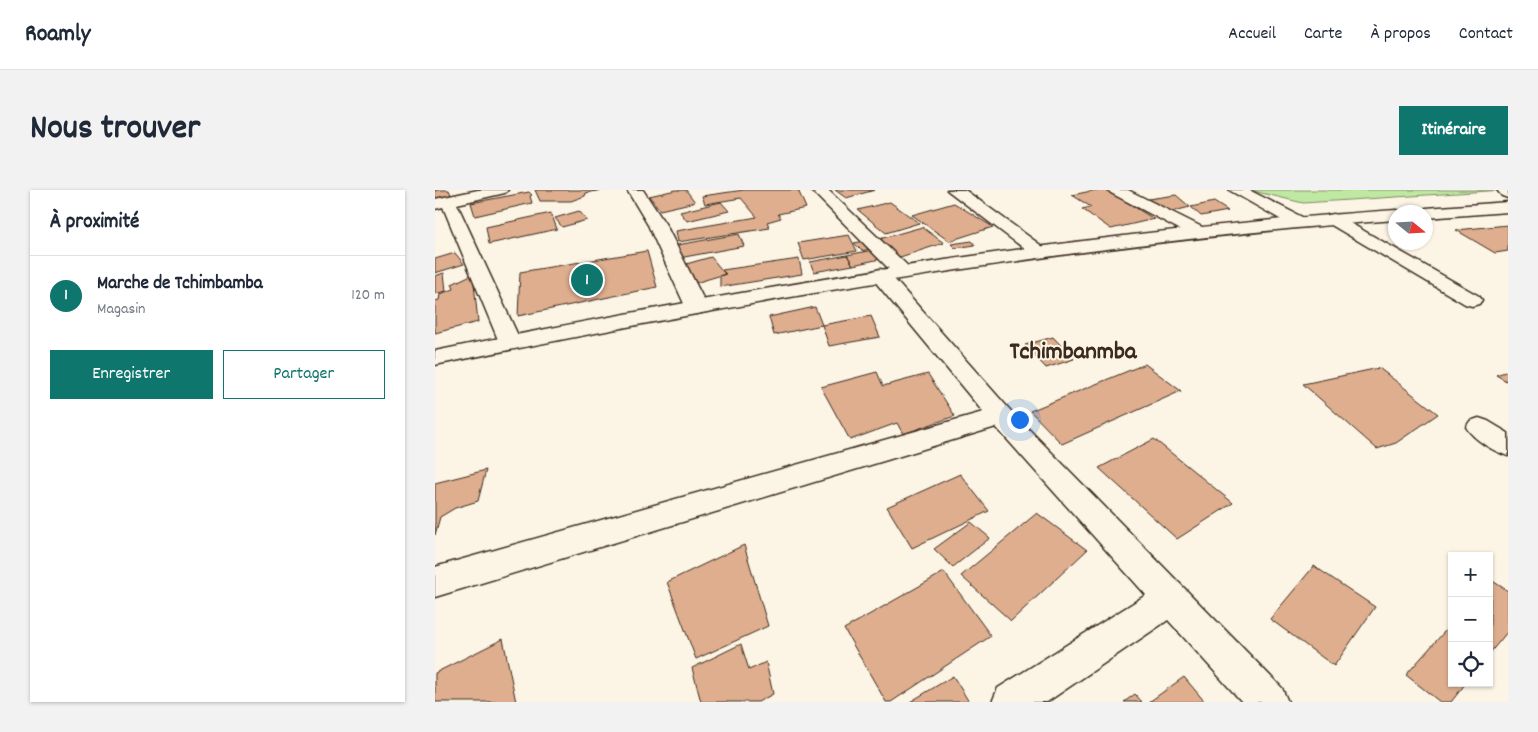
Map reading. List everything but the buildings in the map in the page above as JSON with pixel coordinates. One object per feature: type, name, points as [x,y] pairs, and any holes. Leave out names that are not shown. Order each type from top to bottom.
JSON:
[{"type":"main road","points":[[500,190],[441,202],[510,342]]},
{"type":"main road","points":[[635,190],[657,225],[697,308]]},
{"type":"main road","points":[[819,190],[892,273],[1001,416],[1268,702]]},
{"type":"main road","points":[[955,190],[1041,252]]},
{"type":"main road","points":[[1116,190],[1200,233]]},
{"type":"main road","points":[[1237,190],[1299,223]]},
{"type":"main road","points":[[1505,190],[1508,193]]},
{"type":"main road","points":[[1433,212],[1508,207]]},
{"type":"main road","points":[[435,358],[510,342],[892,273],[1041,252],[1200,233],[1334,218],[1388,214]]},
{"type":"main road","points":[[1334,218],[1472,300]]},
{"type":"main road","points":[[435,582],[1001,416]]},
{"type":"main road","points":[[1479,427],[1508,446]]},
{"type":"main road","points":[[1012,702],[1172,598]]},
{"type":"green space","points":[[1249,190],[1504,190],[1303,203]]},
{"type":"place","name":"Marche de Tchimbamba","points":[[587,280]]},
{"type":"district","name":"Tchimbanmba","points":[[1073,353]]}]
